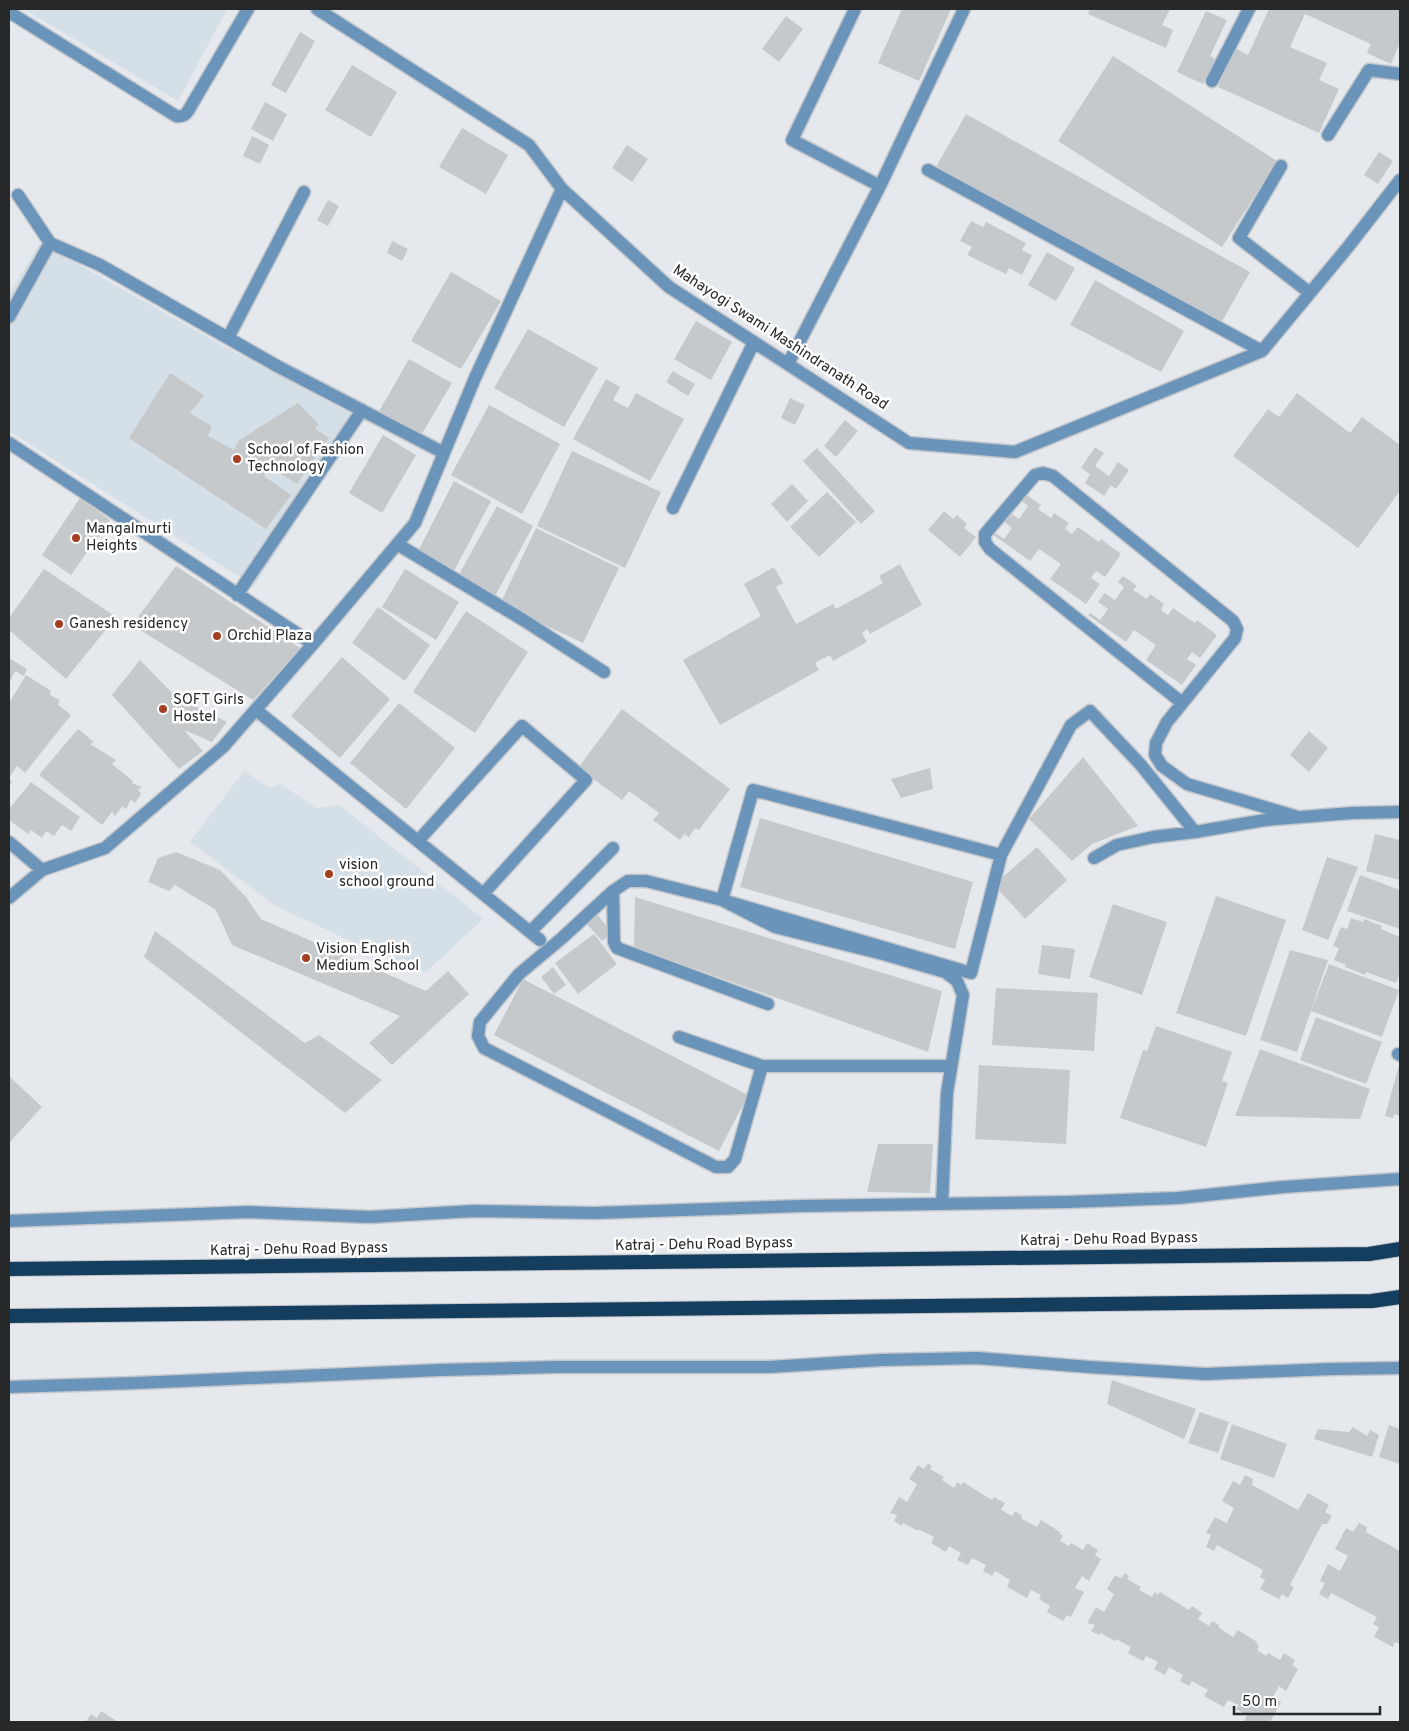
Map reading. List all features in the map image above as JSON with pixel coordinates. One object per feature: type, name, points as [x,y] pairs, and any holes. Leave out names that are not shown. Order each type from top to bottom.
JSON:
[{"type":"highway","name":"Katraj - Dehu Road Bypass","points":[[9,1270],[1370,1254],[1400,1249]]},
{"type":"highway","points":[[9,1316],[1372,1300],[1400,1297]]},
{"type":"street","points":[[9,12],[180,117],[186,115],[248,9]]},
{"type":"street","name":"Mahayogi Swami Mashindranath Road","points":[[317,9],[529,145],[562,189],[669,287],[909,443],[1015,452],[1262,351],[1400,180]]},
{"type":"street","points":[[855,9],[792,140],[880,186]]},
{"type":"street","points":[[788,364],[880,186],[964,9]]},
{"type":"street","points":[[1212,81],[1249,9]]},
{"type":"street","points":[[1328,135],[1369,70],[1400,74]]},
{"type":"street","points":[[1281,166],[1239,238],[1310,293]]},
{"type":"street","points":[[928,170],[1262,351]]},
{"type":"street","points":[[9,898],[42,870],[105,848],[223,747],[415,523],[475,378],[562,189]]},
{"type":"street","points":[[228,338],[304,192]]},
{"type":"street","points":[[18,195],[50,243],[100,265],[277,366],[444,453]]},
{"type":"street","points":[[9,317],[50,243]]},
{"type":"street","points":[[673,508],[754,342]]},
{"type":"street","points":[[238,595],[362,410]]},
{"type":"street","points":[[9,443],[313,644]]},
{"type":"street","points":[[1181,702],[990,549],[985,542],[985,534],[1035,475],[1043,473],[1053,476],[1233,621],[1237,628],[1235,638],[1181,702],[1167,722],[1156,743],[1155,755],[1162,766],[1187,784],[1298,817]]},
{"type":"street","points":[[397,544],[525,621],[604,672]]},
{"type":"street","points":[[256,710],[535,936],[613,848]]},
{"type":"street","points":[[762,1066],[735,1159],[728,1167],[716,1167],[484,1048],[478,1036],[480,1022],[519,974],[613,891],[628,881],[646,882],[722,900],[971,973],[1001,855],[1071,726],[1090,711],[1140,764],[1195,832]]},
{"type":"street","points":[[418,841],[522,726],[586,780],[483,894]]},
{"type":"street","points":[[722,900],[753,790],[1001,855]]},
{"type":"street","points":[[1094,858],[1117,845],[1152,837],[1265,820],[1352,813],[1400,812]]},
{"type":"street","points":[[9,842],[42,870]]},
{"type":"street","points":[[613,891],[614,942],[617,948],[768,1004]]},
{"type":"street","points":[[722,900],[775,927],[865,949],[945,972],[957,981],[963,995],[947,1093],[942,1204]]},
{"type":"street","points":[[679,1037],[762,1066],[950,1066]]},
{"type":"street","points":[[9,1221],[249,1212],[370,1217],[473,1211],[594,1213],[801,1206],[1178,1198],[1283,1186],[1400,1180]]},
{"type":"street","points":[[9,1386],[136,1383],[440,1370],[555,1367],[769,1366],[968,1358],[1205,1374],[1400,1368]]},
{"type":"shaded area","points":[[24,9],[227,9],[178,101]]},
{"type":"shaded area","points":[[40,243],[236,353],[363,420],[254,586],[9,431],[9,294]]},
{"type":"shaded area","name":"vision school ground","points":[[244,771],[270,788],[281,784],[316,808],[339,805],[483,919],[426,972],[363,947],[274,905],[190,842]]},
{"type":"building","points":[[902,9],[951,9],[919,81],[878,63]]},
{"type":"building","points":[[1090,9],[1170,9],[1162,25],[1173,30],[1166,48],[1088,14]]},
{"type":"building","points":[[1269,9],[1400,9],[1400,43],[1391,64],[1367,53],[1371,44],[1305,14],[1290,47],[1327,63],[1319,80],[1339,89],[1319,133],[1218,87],[1235,48],[1248,55]]},
{"type":"building","points":[[1206,11],[1227,20],[1210,56],[1215,59],[1203,84],[1177,72]]},
{"type":"building","points":[[786,16],[803,29],[779,62],[762,49]]},
{"type":"building","points":[[300,32],[315,41],[286,93],[271,85]]},
{"type":"building","points":[[1113,56],[1277,161],[1222,247],[1058,141]]},
{"type":"building","points":[[352,65],[397,92],[371,137],[325,110]]},
{"type":"building","points":[[265,102],[287,114],[273,141],[251,129]]},
{"type":"building","points":[[966,114],[1250,272],[1220,325],[936,167]]},
{"type":"building","points":[[462,128],[508,155],[486,194],[439,167]]},
{"type":"building","points":[[252,136],[269,145],[260,164],[243,156]]},
{"type":"building","points":[[627,145],[648,159],[632,182],[612,168]]},
{"type":"building","points":[[1379,152],[1393,161],[1378,184],[1364,175]]},
{"type":"building","points":[[328,200],[339,206],[328,226],[317,220]]},
{"type":"building","points":[[971,221],[983,227],[986,222],[1026,243],[1022,250],[1032,255],[1022,275],[1009,268],[1006,274],[967,255],[972,247],[960,241]]},
{"type":"building","points":[[392,241],[408,249],[402,261],[387,253]]},
{"type":"building","points":[[1047,252],[1075,268],[1056,301],[1028,285]]},
{"type":"building","points":[[451,272],[501,301],[461,369],[411,341]]},
{"type":"building","points":[[1095,280],[1184,331],[1161,372],[1070,325]]},
{"type":"building","points":[[696,321],[732,342],[711,380],[674,359]]},
{"type":"building","points":[[528,329],[598,368],[564,427],[494,388]]},
{"type":"building","points":[[409,359],[452,383],[420,437],[378,413]]},
{"type":"building","points":[[673,371],[695,384],[688,396],[666,382]]},
{"type":"building","name":"School of Fashion Technology","points":[[170,373],[204,395],[190,413],[212,426],[208,436],[234,450],[238,441],[298,403],[319,424],[315,429],[329,438],[297,484],[270,467],[264,476],[291,495],[266,529],[129,438]]},
{"type":"building","points":[[606,379],[620,387],[613,400],[628,408],[636,393],[684,419],[650,481],[573,439]]},
{"type":"building","points":[[1297,393],[1350,433],[1362,417],[1400,445],[1400,491],[1358,548],[1233,456],[1268,409],[1279,417]]},
{"type":"building","points":[[790,398],[805,405],[795,425],[781,418]]},
{"type":"building","points":[[489,405],[560,444],[522,514],[451,475]]},
{"type":"building","points":[[845,420],[858,431],[836,457],[824,446]]},
{"type":"building","points":[[383,435],[416,455],[382,513],[349,493]]},
{"type":"building","points":[[1095,447],[1104,453],[1095,466],[1109,476],[1118,462],[1129,470],[1116,489],[1111,485],[1104,496],[1085,483],[1090,474],[1081,468]]},
{"type":"building","points":[[817,448],[875,511],[861,524],[803,461]]},
{"type":"building","points":[[572,451],[661,492],[625,568],[537,526]]},
{"type":"building","points":[[454,481],[491,501],[453,573],[417,553]]},
{"type":"building","points":[[792,484],[808,501],[787,522],[771,504]]},
{"type":"building","points":[[827,492],[856,522],[819,557],[790,527]]},
{"type":"building","points":[[1027,495],[1041,505],[1038,509],[1051,518],[1054,513],[1069,523],[1065,529],[1072,534],[1078,527],[1099,542],[1101,539],[1121,554],[1105,577],[1096,571],[1091,578],[1100,584],[1086,604],[1050,579],[1061,564],[1039,549],[1030,561],[992,534],[994,532],[1004,539],[1012,528],[1003,521],[1009,512],[1019,519],[1028,506],[1022,501]]},
{"type":"building","name":"Mangalmurti Heights","points":[[80,498],[110,520],[71,575],[42,555]]},
{"type":"building","points":[[497,506],[533,526],[494,598],[457,578]]},
{"type":"building","points":[[944,511],[953,519],[957,515],[967,524],[964,528],[976,537],[960,557],[928,530]]},
{"type":"building","points":[[536,528],[619,568],[583,643],[500,604]]},
{"type":"building","points":[[900,564],[922,605],[870,634],[867,629],[862,633],[867,642],[833,661],[830,655],[815,663],[819,670],[720,725],[683,660],[761,616],[744,584],[774,567],[783,583],[776,587],[796,624],[833,604],[836,609],[883,583],[879,576]]},
{"type":"building","name":"Orchid Plaza","points":[[176,566],[300,648],[253,700],[132,625]]},
{"type":"building","name":"Ganesh residency","points":[[44,569],[116,617],[66,679],[9,630],[9,618]]},
{"type":"building","points":[[405,569],[459,602],[436,640],[382,607]]},
{"type":"building","points":[[1123,576],[1137,586],[1133,590],[1147,599],[1150,594],[1164,604],[1161,610],[1168,615],[1173,608],[1195,623],[1197,620],[1217,635],[1200,658],[1192,652],[1187,659],[1196,665],[1182,685],[1146,660],[1156,645],[1134,630],[1126,642],[1088,615],[1090,613],[1100,620],[1108,609],[1098,602],[1105,593],[1115,600],[1124,587],[1118,582]]},
{"type":"building","points":[[378,607],[430,645],[405,681],[352,643]]},
{"type":"building","points":[[466,611],[528,652],[475,733],[413,692]]},
{"type":"building","points":[[342,657],[390,699],[340,758],[291,716]]},
{"type":"building","points":[[9,658],[27,669],[24,676],[15,671],[9,683]]},
{"type":"building","name":"SOFT Girls Hostel","points":[[140,660],[176,697],[227,722],[212,742],[184,730],[203,751],[179,769],[112,695]]},
{"type":"building","points":[[26,675],[51,691],[50,695],[60,700],[58,705],[71,715],[25,773],[17,766],[9,778],[9,703]]},
{"type":"building","points":[[399,703],[455,748],[406,809],[350,763]]},
{"type":"building","points":[[622,709],[730,789],[699,830],[695,828],[689,837],[684,834],[680,840],[653,820],[659,813],[629,791],[622,800],[578,768]]},
{"type":"building","points":[[78,729],[94,742],[90,744],[116,760],[112,764],[133,781],[132,783],[142,787],[138,790],[141,794],[135,803],[131,799],[126,809],[123,806],[115,816],[112,812],[102,825],[39,775]]},
{"type":"building","points":[[1309,731],[1328,748],[1309,772],[1290,755]]},
{"type":"building","points":[[1083,757],[1138,826],[1092,844],[1072,861],[1029,819]]},
{"type":"building","points":[[930,768],[933,789],[901,798],[891,779]]},
{"type":"building","points":[[31,782],[80,817],[71,831],[62,825],[54,836],[46,831],[42,838],[31,830],[28,834],[9,820],[9,809]]},
{"type":"building","points":[[760,818],[973,882],[955,949],[740,887]]},
{"type":"building","points":[[1375,834],[1400,840],[1400,880],[1366,871]]},
{"type":"building","points":[[1037,847],[1067,880],[1025,919],[994,885]]},
{"type":"building","name":"Vision English Medium School","points":[[176,852],[220,870],[246,897],[261,919],[426,991],[448,971],[469,994],[392,1065],[369,1043],[400,1016],[232,945],[216,910],[175,885],[169,891],[148,882],[158,858]]},
{"type":"building","points":[[1327,857],[1358,867],[1328,940],[1302,930]]},
{"type":"building","points":[[1360,875],[1400,890],[1400,929],[1347,911]]},
{"type":"building","points":[[1216,896],[1286,920],[1246,1036],[1176,1013]]},
{"type":"building","points":[[635,897],[942,991],[928,1052],[634,947]]},
{"type":"building","points":[[1113,904],[1167,922],[1142,995],[1089,977]]},
{"type":"building","points":[[597,914],[612,933],[602,941],[586,923]]},
{"type":"building","points":[[1351,918],[1363,922],[1364,919],[1382,926],[1381,929],[1400,937],[1400,973],[1396,983],[1366,972],[1365,975],[1345,967],[1346,965],[1334,960],[1339,948],[1333,946],[1341,927],[1347,929]]},
{"type":"building","points":[[155,931],[305,1043],[319,1035],[382,1080],[345,1113],[144,957]]},
{"type":"building","points":[[594,934],[617,964],[578,994],[555,963]]},
{"type":"building","points":[[1042,945],[1075,949],[1070,979],[1038,974]]},
{"type":"building","points":[[1290,950],[1328,960],[1297,1052],[1260,1040]]},
{"type":"building","points":[[1329,964],[1399,990],[1382,1037],[1311,1011]]},
{"type":"building","points":[[553,967],[566,985],[554,994],[541,977]]},
{"type":"building","points":[[523,979],[748,1095],[719,1151],[494,1035]]},
{"type":"building","points":[[996,988],[1098,993],[1094,1051],[992,1045]]},
{"type":"building","points":[[1316,1017],[1382,1042],[1366,1084],[1300,1060]]},
{"type":"building","points":[[1156,1026],[1232,1052],[1222,1081],[1228,1083],[1206,1147],[1120,1118],[1143,1050],[1147,1051]]},
{"type":"building","points":[[1260,1049],[1370,1089],[1360,1119],[1235,1116]]},
{"type":"building","points":[[1400,1062],[1400,1116],[1394,1114],[1393,1118],[1385,1116]]},
{"type":"building","points":[[979,1065],[1070,1070],[1066,1144],[975,1139]]},
{"type":"building","points":[[9,1076],[42,1107],[10,1142],[9,1140]]},
{"type":"building","points":[[878,1144],[933,1144],[930,1193],[867,1192]]},
{"type":"building","points":[[1112,1380],[1196,1409],[1184,1439],[1107,1404]]},
{"type":"building","points":[[1200,1412],[1229,1422],[1218,1453],[1188,1443]]},
{"type":"building","points":[[1232,1424],[1287,1444],[1274,1478],[1220,1459]]},
{"type":"building","points":[[1389,1425],[1400,1429],[1400,1464],[1379,1457]]},
{"type":"building","points":[[1353,1427],[1367,1436],[1370,1430],[1379,1435],[1372,1457],[1314,1439],[1318,1429],[1349,1432]]},
{"type":"building","points":[[928,1463],[932,1466],[930,1469],[944,1477],[942,1480],[954,1488],[957,1482],[961,1485],[963,1482],[992,1500],[994,1497],[1005,1503],[1001,1510],[1012,1516],[1015,1511],[1022,1516],[1022,1519],[1037,1527],[1041,1520],[1060,1532],[1063,1536],[1060,1541],[1069,1546],[1071,1543],[1083,1550],[1087,1543],[1098,1550],[1095,1555],[1101,1559],[1089,1581],[1082,1576],[1075,1588],[1084,1592],[1071,1617],[1067,1615],[1063,1621],[1047,1612],[1050,1606],[1039,1599],[1041,1595],[1031,1590],[1027,1598],[1007,1587],[1010,1580],[995,1571],[992,1576],[983,1571],[986,1565],[972,1558],[968,1565],[957,1560],[961,1553],[949,1546],[946,1552],[931,1543],[934,1537],[903,1523],[902,1526],[894,1521],[897,1515],[890,1513],[899,1497],[907,1502],[917,1484],[909,1479],[918,1465],[924,1469]]},
{"type":"building","points":[[1245,1475],[1253,1479],[1252,1485],[1298,1510],[1308,1493],[1329,1505],[1325,1512],[1332,1516],[1327,1524],[1322,1524],[1290,1585],[1294,1587],[1288,1598],[1282,1594],[1279,1599],[1260,1589],[1265,1580],[1260,1577],[1263,1570],[1217,1545],[1214,1551],[1206,1547],[1211,1535],[1206,1533],[1215,1517],[1227,1523],[1234,1508],[1222,1501],[1233,1481],[1240,1485]]},
{"type":"building","points":[[1359,1523],[1367,1527],[1366,1532],[1400,1551],[1400,1644],[1395,1642],[1393,1647],[1374,1637],[1379,1627],[1373,1624],[1377,1617],[1331,1593],[1328,1599],[1319,1594],[1325,1583],[1320,1581],[1328,1564],[1340,1571],[1348,1556],[1335,1549],[1346,1528],[1353,1532]]},
{"type":"building","points":[[1125,1573],[1129,1576],[1127,1579],[1141,1587],[1139,1590],[1152,1597],[1155,1592],[1158,1595],[1160,1592],[1189,1610],[1192,1606],[1202,1613],[1198,1619],[1209,1626],[1212,1621],[1233,1637],[1238,1630],[1257,1642],[1259,1646],[1257,1650],[1266,1656],[1268,1653],[1280,1660],[1284,1653],[1295,1660],[1292,1665],[1298,1669],[1286,1691],[1279,1686],[1273,1697],[1281,1702],[1270,1722],[1244,1722],[1247,1715],[1236,1709],[1239,1705],[1228,1700],[1224,1707],[1204,1696],[1208,1690],[1192,1681],[1189,1686],[1180,1681],[1183,1675],[1169,1667],[1165,1675],[1154,1669],[1158,1662],[1146,1656],[1143,1661],[1128,1653],[1131,1647],[1101,1633],[1099,1635],[1091,1631],[1095,1625],[1087,1623],[1096,1607],[1104,1612],[1114,1594],[1107,1589],[1115,1575],[1121,1578]]},
{"type":"building","points":[[101,1711],[118,1722],[86,1722],[91,1714],[97,1718]]},
{"type":"place","name":"School of Fashion Technology","points":[[237,459]]},
{"type":"place","name":"Mangalmurti Heights","points":[[76,538]]},
{"type":"place","name":"Ganesh residency","points":[[59,624]]},
{"type":"place","name":"Orchid Plaza","points":[[217,636]]},
{"type":"place","name":"SOFT Girls Hostel","points":[[163,709]]},
{"type":"place","name":"vision school ground","points":[[329,874]]},
{"type":"place","name":"Vision English Medium School","points":[[306,958]]}]
